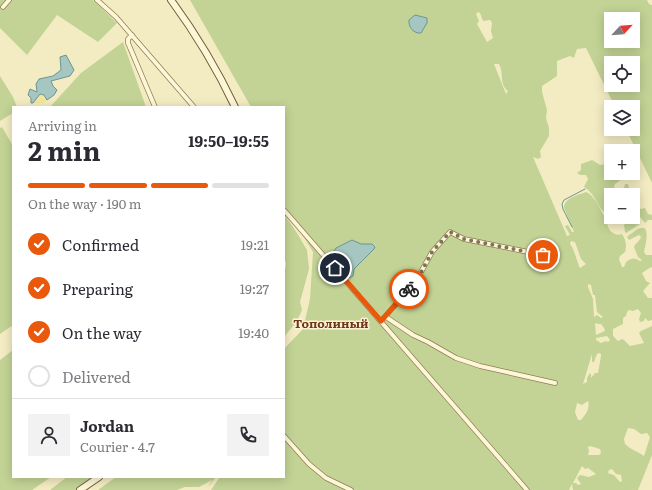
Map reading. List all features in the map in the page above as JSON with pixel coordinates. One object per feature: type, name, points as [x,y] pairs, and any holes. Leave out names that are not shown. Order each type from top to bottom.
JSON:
[{"type":"street","points":[[3,7],[9,0]]},
{"type":"street","points":[[97,0],[116,17],[193,106]]},
{"type":"street","points":[[171,0],[209,56],[234,106]]},
{"type":"street","points":[[132,35],[128,39],[128,43],[155,106]]},
{"type":"street","points":[[285,211],[527,490]]},
{"type":"street","points":[[381,321],[415,283],[432,252],[450,232],[464,239],[543,255]]},
{"type":"street","points":[[386,316],[413,335],[456,358],[480,366],[555,383]]},
{"type":"street","points":[[285,437],[311,466],[326,478],[351,490]]},
{"type":"street","points":[[80,490],[98,478]]},
{"type":"green space","points":[[0,0],[93,0],[117,23],[98,42],[57,15],[27,55],[0,28]]},
{"type":"green space","points":[[190,0],[647,0],[649,4],[652,5],[652,183],[640,158],[640,144],[633,144],[629,136],[640,136],[640,100],[612,100],[608,92],[640,92],[640,56],[604,56],[604,85],[586,48],[577,49],[574,58],[570,56],[557,61],[557,76],[542,86],[542,92],[547,110],[546,118],[549,128],[549,136],[540,151],[541,157],[538,159],[533,157],[567,236],[570,235],[565,226],[568,225],[572,232],[574,232],[564,208],[566,202],[572,197],[586,192],[596,202],[604,216],[604,224],[607,224],[611,232],[614,234],[622,234],[623,236],[626,243],[626,250],[619,259],[622,267],[624,267],[626,262],[631,259],[642,260],[638,257],[634,247],[641,237],[639,235],[629,240],[627,237],[640,228],[644,228],[646,230],[647,238],[644,252],[646,255],[652,255],[652,268],[651,267],[642,273],[646,281],[650,283],[643,291],[648,298],[652,298],[652,320],[648,321],[645,318],[644,321],[640,322],[639,319],[641,313],[638,309],[633,311],[629,310],[623,318],[623,324],[613,329],[613,336],[618,341],[622,339],[630,346],[644,343],[639,333],[652,326],[652,455],[638,490],[573,490],[572,484],[569,490],[211,490],[219,478],[285,478],[285,348],[303,329],[310,299],[313,252],[285,207],[285,106],[250,106]],"holes":[[[478,12],[480,13],[483,21],[490,20],[492,23],[491,31],[493,38],[487,42],[477,24],[479,21],[476,14]],[[494,64],[499,64],[503,82],[508,91],[506,94]],[[571,241],[575,242],[581,259],[586,264],[580,268],[570,244]],[[588,284],[591,285],[593,295],[595,295],[597,312],[603,317],[601,318],[597,315],[594,317],[593,299]],[[595,324],[601,324],[605,331],[596,335]],[[607,336],[610,340],[608,342],[606,341],[601,343],[596,340],[596,338]],[[592,354],[592,362],[594,362],[597,354],[601,354],[598,373],[595,373],[591,378],[590,373],[587,378],[587,382],[583,384]],[[588,401],[588,409],[586,413],[581,420],[578,420],[575,412],[577,403],[582,405]],[[628,428],[634,429],[641,434],[647,433],[650,437],[644,456],[625,444],[624,439]],[[590,446],[600,449],[601,453],[599,455],[588,455],[588,447]],[[582,466],[585,469],[588,468],[596,474],[589,477],[580,475],[577,478],[581,484],[578,485],[573,483]],[[612,469],[616,474],[621,475],[622,481],[620,482],[614,475],[608,473],[609,470]]]},
{"type":"green space","points":[[123,42],[146,106],[51,106],[81,73]]},
{"type":"green space","points":[[0,76],[13,97],[17,106],[12,106],[12,114],[0,121]]},
{"type":"green space","points":[[2,127],[12,144],[12,326],[0,334],[0,128]]},
{"type":"green space","points":[[592,160],[600,165],[604,164],[604,180],[621,180],[615,184],[614,188],[604,188],[604,211],[593,195],[584,187],[588,179],[586,175],[580,175],[577,173],[581,170],[581,164]]},
{"type":"green space","points":[[625,184],[628,184],[629,188],[624,188]]},
{"type":"green space","points":[[645,208],[648,214],[652,215],[652,220],[648,220],[645,223],[640,217],[640,209]]},
{"type":"green space","points":[[285,215],[307,250],[309,269],[300,302],[302,310],[297,321],[285,336],[285,270]]},
{"type":"green space","points":[[625,224],[640,224],[626,233]]},
{"type":"green space","points":[[12,351],[12,478],[50,478],[32,490],[0,490],[0,360]]},
{"type":"green space","points":[[66,478],[92,478],[75,490],[50,490]]},
{"type":"green space","points":[[115,478],[215,478],[208,487],[212,480],[199,487],[185,487],[177,490],[98,490]]},
{"type":"sand","points":[[40,94],[44,95],[47,100],[44,103],[33,103]]},
{"type":"water","points":[[415,15],[427,18],[427,23],[421,33],[414,31],[409,25],[409,20]]},
{"type":"water","points":[[66,55],[74,70],[70,76],[51,81],[57,90],[54,95],[47,100],[44,95],[40,94],[33,103],[31,103],[31,98],[28,95],[30,89],[37,92],[36,84],[39,79],[53,76],[61,70],[60,57]]},
{"type":"water","points":[[352,240],[361,244],[372,244],[375,247],[354,269],[353,276],[349,278],[332,254],[336,248]]},
{"type":"waterway","points":[[572,227],[562,204],[564,200],[585,189]]},
{"type":"way so far","points":[[409,289],[415,283],[432,252],[450,232],[464,239],[543,255]]},
{"type":"district","name":"Тополиный","points":[[331,323]]},
{"type":"route","points":[[335,268],[381,321],[409,289]]}]
